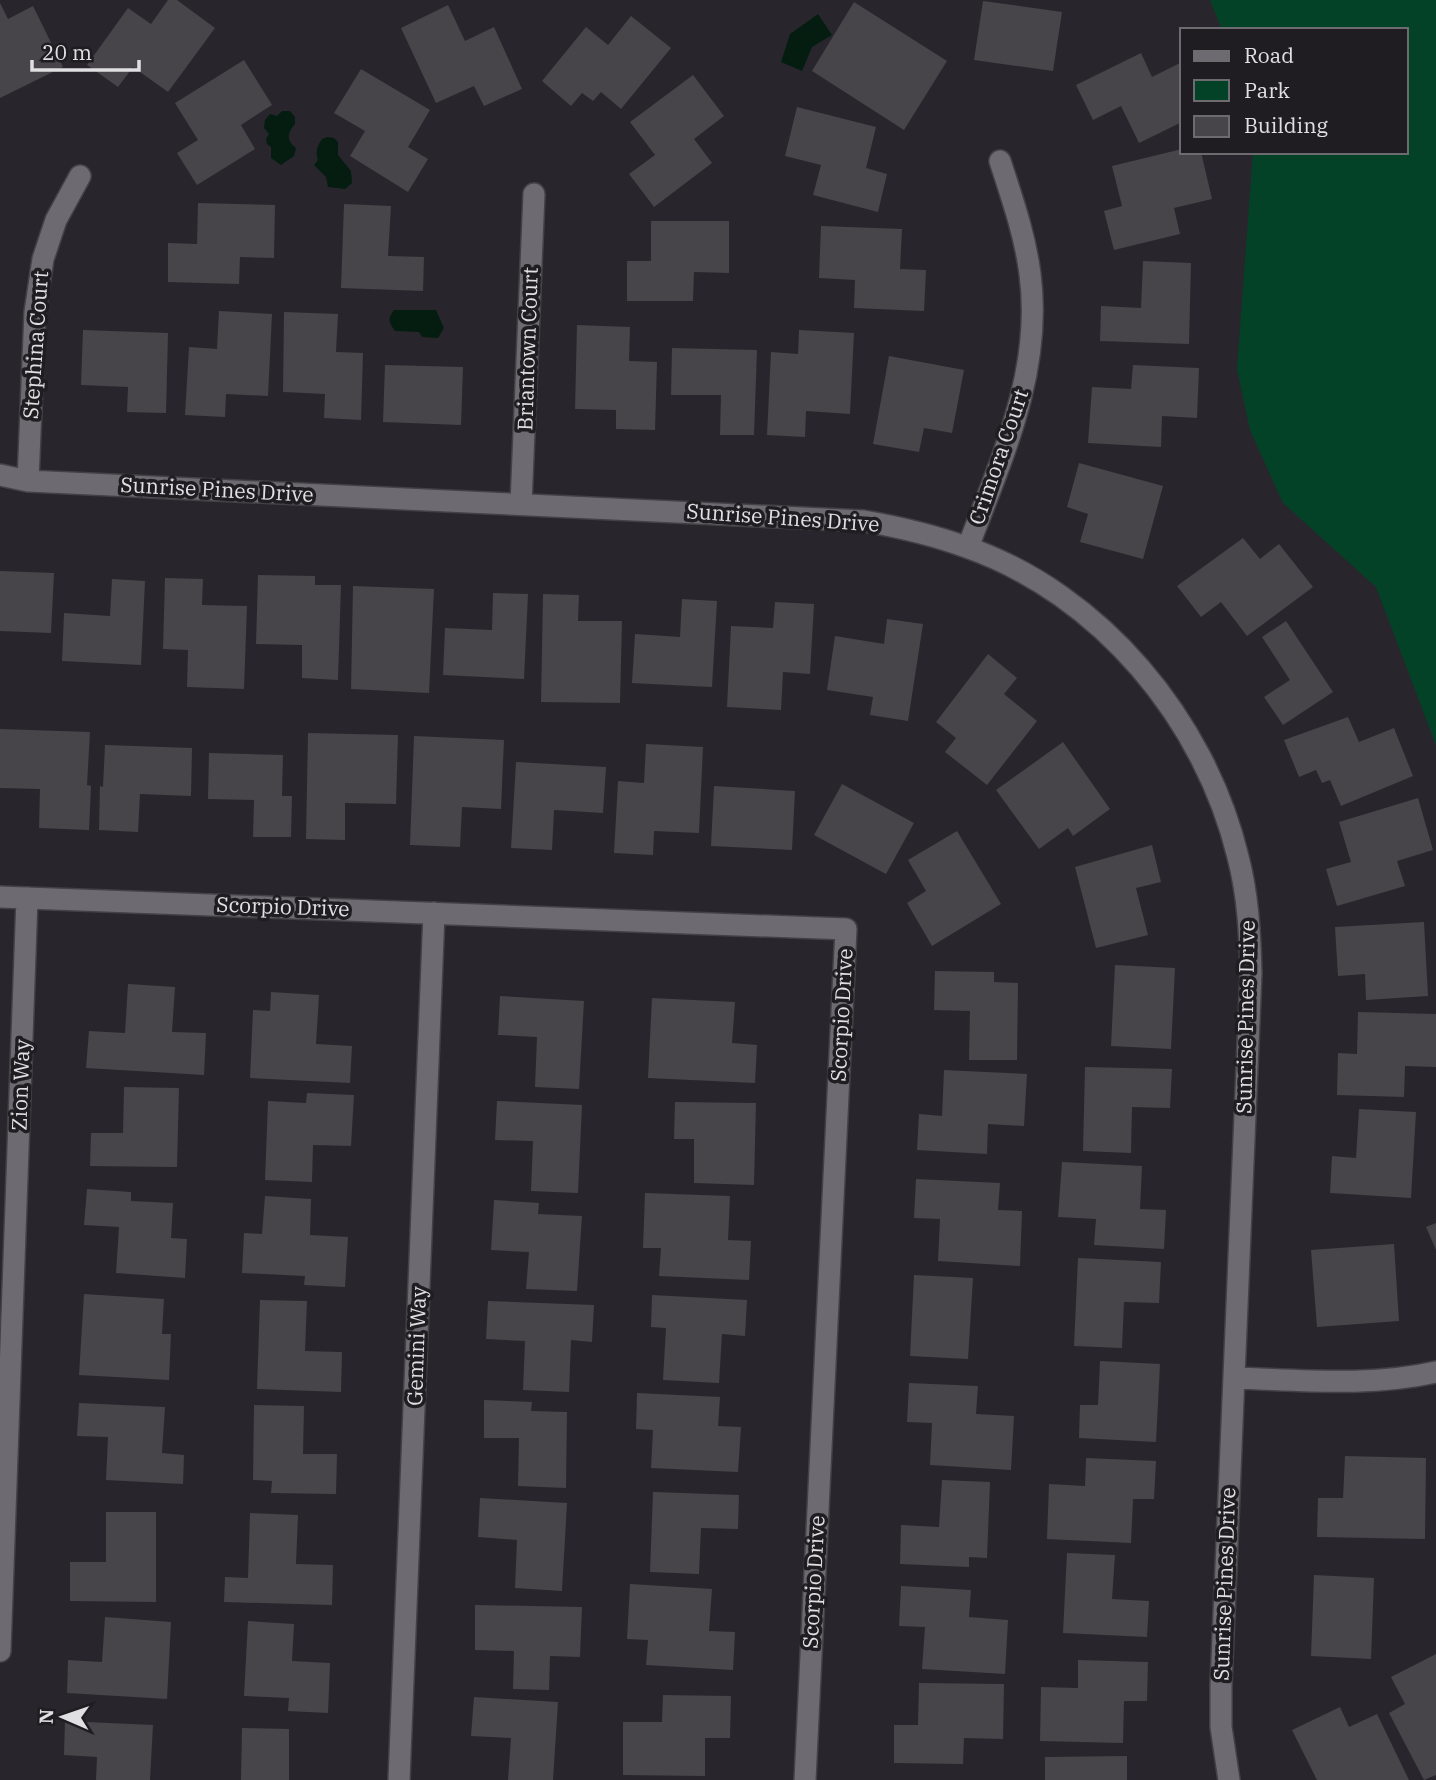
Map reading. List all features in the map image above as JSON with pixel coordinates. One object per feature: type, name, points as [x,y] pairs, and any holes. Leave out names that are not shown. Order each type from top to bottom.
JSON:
[{"type":"street","name":"Crimora Court","points":[[968,547],[1010,438],[1027,378],[1032,336],[1031,277],[1023,234],[1000,161]]},
{"type":"street","name":"Stephina Court","points":[[28,481],[35,312],[43,259],[56,220],[80,176]]},
{"type":"street","name":"Briantown Court","points":[[521,504],[534,194]]},
{"type":"street","name":"Sunrise Pines Drive","points":[[0,475],[28,481],[864,521],[902,527],[968,547],[1004,563],[1070,603],[1129,655],[1162,695],[1190,738],[1214,783],[1228,820],[1246,895],[1251,972],[1221,1685],[1221,1727],[1229,1780]]},
{"type":"street","name":"Scorpio Drive","points":[[0,897],[846,929],[805,1780]]},
{"type":"street","name":"Zion Way","points":[[0,1651],[27,898]]},
{"type":"street","name":"Gemini Way","points":[[399,1780],[434,913]]},
{"type":"street","points":[[1234,1378],[1371,1382],[1436,1372]]},
{"type":"green space","points":[[1210,0],[1436,0],[1436,745],[1376,587],[1283,503],[1250,430],[1237,369],[1253,154],[1408,154],[1408,28],[1221,28]]},
{"type":"shaded area","points":[[818,14],[832,35],[812,47],[802,71],[781,62],[790,34]]},
{"type":"shaded area","points":[[282,111],[290,111],[295,117],[295,124],[289,136],[290,142],[296,148],[294,156],[281,165],[271,158],[271,147],[266,139],[269,134],[264,128],[265,120],[270,114],[277,116]]},
{"type":"shaded area","points":[[327,137],[338,142],[338,155],[351,171],[352,183],[345,189],[328,187],[326,177],[314,165],[318,160],[319,144]]},
{"type":"shaded area","points":[[394,310],[436,310],[444,328],[438,338],[422,337],[419,332],[395,331],[390,321]]},
{"type":"building","points":[[168,0],[177,0],[215,28],[168,92],[133,67],[118,87],[87,65],[128,8],[151,24]]},
{"type":"building","points":[[983,1],[1062,12],[1053,71],[974,60]]},
{"type":"building","points":[[854,2],[947,61],[904,130],[812,71]]},
{"type":"building","points":[[0,3],[8,19],[33,6],[63,67],[0,98]]},
{"type":"building","points":[[448,5],[465,41],[494,27],[522,89],[484,106],[474,86],[436,103],[401,28]]},
{"type":"building","points":[[631,16],[671,48],[621,109],[601,92],[593,101],[582,93],[571,106],[542,81],[586,27],[608,45]]},
{"type":"building","points":[[1141,53],[1152,77],[1180,63],[1180,123],[1139,143],[1121,106],[1093,120],[1076,85]]},
{"type":"building","points":[[244,60],[272,105],[241,125],[255,149],[197,185],[177,153],[198,140],[175,103]]},
{"type":"building","points":[[361,69],[430,110],[408,147],[428,159],[408,192],[350,156],[365,131],[334,113]]},
{"type":"building","points":[[693,75],[724,116],[694,139],[712,163],[654,207],[629,174],[655,155],[630,122]]},
{"type":"building","points":[[797,107],[876,127],[866,168],[887,174],[878,212],[813,195],[821,165],[785,156]]},
{"type":"building","points":[[1180,149],[1180,154],[1201,154],[1212,199],[1174,208],[1180,234],[1114,250],[1104,211],[1122,206],[1112,166]]},
{"type":"building","points":[[198,203],[275,205],[274,258],[240,257],[239,284],[168,282],[168,243],[197,244]]},
{"type":"building","points":[[344,204],[391,206],[388,256],[424,257],[423,291],[341,288]]},
{"type":"building","points":[[651,221],[729,221],[729,273],[694,272],[693,301],[627,301],[627,261],[651,261]]},
{"type":"building","points":[[821,226],[902,229],[900,269],[926,270],[924,311],[854,308],[855,280],[819,278]]},
{"type":"building","points":[[1143,261],[1191,263],[1189,344],[1100,341],[1101,306],[1141,308]]},
{"type":"building","points":[[219,311],[272,314],[268,396],[226,394],[225,417],[185,415],[189,347],[217,349]]},
{"type":"building","points":[[284,312],[338,314],[336,352],[363,353],[361,420],[324,418],[325,394],[283,392]]},
{"type":"building","points":[[577,325],[630,327],[629,361],[657,362],[655,430],[616,429],[616,410],[575,409]]},
{"type":"building","points":[[83,330],[168,333],[166,413],[127,412],[128,387],[81,385]]},
{"type":"building","points":[[799,330],[854,333],[850,414],[806,411],[805,437],[767,435],[771,352],[798,354]]},
{"type":"building","points":[[672,348],[757,350],[754,435],[720,435],[721,395],[671,395]]},
{"type":"building","points":[[889,356],[964,370],[952,433],[924,428],[919,452],[873,444]]},
{"type":"building","points":[[385,365],[463,367],[461,425],[383,422]]},
{"type":"building","points":[[1133,365],[1199,368],[1197,418],[1162,416],[1161,447],[1088,443],[1092,387],[1131,389]]},
{"type":"building","points":[[1079,463],[1163,486],[1143,559],[1080,542],[1088,514],[1067,507]]},
{"type":"building","points":[[1243,538],[1260,559],[1279,544],[1313,587],[1247,636],[1221,602],[1201,617],[1177,586]]},
{"type":"building","points":[[0,571],[54,573],[51,633],[0,631]]},
{"type":"building","points":[[258,575],[315,576],[315,585],[341,585],[338,680],[302,678],[302,645],[256,644]]},
{"type":"building","points":[[165,578],[203,579],[202,605],[247,606],[244,689],[187,687],[188,650],[163,649]]},
{"type":"building","points":[[112,579],[145,581],[141,665],[62,661],[64,613],[110,616]]},
{"type":"building","points":[[353,586],[434,589],[429,693],[351,689]]},
{"type":"building","points":[[493,593],[528,594],[524,679],[443,675],[445,628],[492,630]]},
{"type":"building","points":[[543,594],[579,595],[578,621],[622,621],[620,703],[541,702]]},
{"type":"building","points":[[682,599],[717,601],[712,687],[632,683],[635,634],[680,637]]},
{"type":"building","points":[[775,602],[814,604],[810,674],[783,672],[781,710],[727,707],[731,626],[773,628]]},
{"type":"building","points":[[887,619],[923,624],[908,721],[870,715],[873,697],[827,690],[835,636],[884,644]]},
{"type":"building","points":[[1286,621],[1333,692],[1283,725],[1264,697],[1290,680],[1262,637]]},
{"type":"building","points":[[988,654],[1017,678],[1004,694],[1037,721],[987,785],[945,752],[956,738],[936,722]]},
{"type":"building","points":[[1348,717],[1359,742],[1394,728],[1413,776],[1341,806],[1330,780],[1322,783],[1316,770],[1299,777],[1284,740]]},
{"type":"building","points":[[0,729],[90,732],[87,785],[91,786],[89,830],[39,828],[40,789],[0,788]]},
{"type":"building","points":[[308,733],[398,735],[396,804],[345,803],[345,840],[306,839]]},
{"type":"building","points":[[414,736],[504,740],[501,809],[462,807],[460,847],[410,845]]},
{"type":"building","points":[[1063,742],[1110,809],[1073,836],[1068,828],[1039,849],[996,790]]},
{"type":"building","points":[[646,744],[703,747],[699,833],[654,831],[653,855],[614,853],[618,781],[644,783]]},
{"type":"building","points":[[105,745],[192,748],[191,796],[140,794],[138,832],[99,830],[100,786],[103,787]]},
{"type":"building","points":[[209,753],[283,755],[282,796],[292,796],[291,837],[253,837],[254,800],[208,799]]},
{"type":"building","points":[[516,762],[606,767],[603,813],[554,810],[552,850],[511,848]]},
{"type":"building","points":[[842,784],[914,823],[886,874],[814,835]]},
{"type":"building","points":[[714,786],[795,791],[792,850],[711,846]]},
{"type":"building","points":[[1418,798],[1433,850],[1397,861],[1405,886],[1337,906],[1326,869],[1351,862],[1339,822]]},
{"type":"building","points":[[957,831],[1001,904],[932,946],[907,903],[926,891],[908,860]]},
{"type":"building","points":[[1152,845],[1161,882],[1136,888],[1148,935],[1096,948],[1075,867]]},
{"type":"building","points":[[1424,922],[1428,996],[1366,1000],[1365,974],[1338,976],[1335,927]]},
{"type":"building","points":[[1115,965],[1175,968],[1171,1049],[1111,1046]]},
{"type":"building","points":[[935,971],[994,972],[994,982],[1018,983],[1017,1060],[969,1060],[970,1011],[934,1010]]},
{"type":"building","points":[[128,984],[175,987],[172,1032],[206,1033],[204,1075],[86,1068],[89,1031],[125,1033]]},
{"type":"building","points":[[271,992],[319,995],[316,1044],[352,1046],[350,1083],[250,1078],[253,1010],[270,1011]]},
{"type":"building","points":[[500,996],[584,1001],[579,1089],[535,1087],[537,1037],[498,1035]]},
{"type":"building","points":[[652,998],[735,1002],[732,1043],[757,1045],[755,1083],[648,1078]]},
{"type":"building","points":[[1358,1012],[1436,1014],[1436,1067],[1405,1066],[1404,1097],[1337,1095],[1338,1053],[1357,1054]]},
{"type":"building","points":[[1085,1067],[1172,1069],[1170,1108],[1132,1107],[1131,1153],[1083,1151]]},
{"type":"building","points":[[944,1070],[1027,1074],[1024,1126],[988,1124],[987,1154],[917,1150],[919,1114],[942,1116]]},
{"type":"building","points":[[124,1087],[179,1088],[177,1167],[90,1166],[91,1133],[123,1133]]},
{"type":"building","points":[[307,1093],[354,1095],[351,1146],[313,1145],[312,1182],[265,1180],[268,1101],[306,1103]]},
{"type":"building","points":[[497,1101],[582,1105],[578,1193],[531,1191],[533,1141],[495,1140]]},
{"type":"building","points":[[675,1102],[756,1103],[754,1185],[694,1183],[694,1139],[674,1139]]},
{"type":"building","points":[[1359,1109],[1416,1112],[1411,1198],[1330,1193],[1332,1156],[1356,1158]]},
{"type":"building","points":[[1062,1162],[1142,1166],[1140,1209],[1166,1210],[1164,1249],[1094,1245],[1096,1219],[1058,1217]]},
{"type":"building","points":[[916,1179],[1000,1183],[998,1210],[1022,1211],[1020,1266],[938,1261],[940,1219],[914,1218]]},
{"type":"building","points":[[87,1189],[131,1192],[131,1201],[173,1203],[171,1238],[187,1239],[185,1278],[116,1273],[119,1227],[84,1225]]},
{"type":"building","points":[[645,1193],[730,1196],[728,1240],[751,1241],[749,1280],[659,1276],[661,1248],[643,1248]]},
{"type":"building","points":[[265,1196],[311,1199],[310,1235],[348,1237],[345,1287],[304,1285],[305,1276],[242,1273],[244,1233],[262,1234]]},
{"type":"building","points":[[494,1200],[539,1203],[538,1214],[582,1216],[577,1291],[526,1289],[529,1252],[491,1250]]},
{"type":"building","points":[[1436,1223],[1436,1250],[1426,1227]]},
{"type":"building","points":[[1394,1244],[1399,1321],[1317,1327],[1311,1250]]},
{"type":"building","points":[[1078,1258],[1161,1262],[1159,1303],[1124,1302],[1122,1348],[1074,1346]]},
{"type":"building","points":[[914,1275],[973,1278],[968,1359],[910,1356]]},
{"type":"building","points":[[84,1294],[164,1299],[162,1334],[171,1334],[169,1380],[79,1375]]},
{"type":"building","points":[[652,1295],[747,1300],[745,1336],[722,1334],[719,1383],[663,1380],[666,1328],[651,1327]]},
{"type":"building","points":[[260,1300],[307,1301],[305,1351],[342,1352],[341,1392],[257,1389]]},
{"type":"building","points":[[488,1301],[594,1305],[592,1342],[571,1340],[569,1392],[523,1390],[525,1341],[486,1339]]},
{"type":"building","points":[[1100,1361],[1160,1364],[1156,1442],[1079,1438],[1080,1405],[1098,1405]]},
{"type":"building","points":[[909,1383],[978,1386],[976,1414],[1014,1416],[1011,1470],[930,1465],[932,1423],[907,1422]]},
{"type":"building","points":[[637,1393],[720,1397],[718,1426],[741,1427],[738,1472],[651,1468],[653,1430],[636,1429]]},
{"type":"building","points":[[484,1400],[532,1402],[531,1411],[567,1412],[566,1488],[518,1486],[519,1438],[484,1438]]},
{"type":"building","points":[[79,1403],[165,1407],[162,1453],[184,1455],[183,1484],[106,1480],[108,1437],[77,1436]]},
{"type":"building","points":[[254,1405],[304,1406],[303,1454],[337,1454],[336,1494],[271,1493],[272,1481],[253,1480]]},
{"type":"building","points":[[1345,1456],[1426,1458],[1425,1539],[1317,1537],[1318,1498],[1343,1498]]},
{"type":"building","points":[[1086,1458],[1156,1461],[1154,1499],[1133,1499],[1131,1543],[1047,1539],[1049,1484],[1085,1486]]},
{"type":"building","points":[[942,1480],[990,1482],[987,1558],[969,1557],[969,1567],[900,1564],[901,1525],[939,1527]]},
{"type":"building","points":[[653,1492],[739,1495],[738,1529],[701,1528],[699,1574],[650,1572]]},
{"type":"building","points":[[480,1498],[567,1503],[562,1591],[515,1588],[517,1540],[478,1537]]},
{"type":"building","points":[[106,1512],[156,1512],[156,1602],[70,1601],[70,1562],[106,1562]]},
{"type":"building","points":[[250,1513],[298,1515],[296,1564],[333,1565],[332,1605],[224,1602],[225,1577],[248,1578]]},
{"type":"building","points":[[1067,1553],[1115,1555],[1112,1599],[1149,1601],[1147,1637],[1063,1633]]},
{"type":"building","points":[[1314,1575],[1374,1578],[1371,1659],[1311,1656]]},
{"type":"building","points":[[630,1584],[712,1589],[709,1631],[735,1632],[733,1670],[646,1665],[648,1640],[627,1639]]},
{"type":"building","points":[[901,1586],[971,1590],[969,1617],[1008,1620],[1005,1674],[922,1669],[925,1627],[899,1626]]},
{"type":"building","points":[[475,1605],[582,1607],[580,1657],[550,1656],[549,1690],[513,1689],[514,1651],[475,1650]]},
{"type":"building","points":[[105,1617],[171,1622],[167,1699],[67,1693],[68,1660],[102,1662]]},
{"type":"building","points":[[248,1621],[294,1624],[292,1661],[330,1663],[328,1713],[288,1711],[289,1698],[244,1696]]},
{"type":"building","points":[[1436,1654],[1436,1775],[1424,1780],[1389,1713],[1405,1704],[1391,1677]]},
{"type":"building","points":[[1078,1660],[1148,1662],[1147,1701],[1124,1701],[1123,1743],[1040,1741],[1041,1687],[1078,1688]]},
{"type":"building","points":[[919,1683],[1004,1684],[1003,1739],[964,1738],[963,1764],[894,1763],[894,1725],[918,1725]]},
{"type":"building","points":[[663,1695],[731,1696],[730,1738],[705,1738],[705,1776],[623,1775],[623,1722],[662,1722]]},
{"type":"building","points":[[474,1697],[558,1702],[553,1780],[508,1780],[511,1738],[471,1736]]},
{"type":"building","points":[[1340,1707],[1349,1727],[1377,1714],[1409,1780],[1317,1780],[1292,1730]]},
{"type":"building","points":[[65,1721],[153,1725],[150,1780],[96,1780],[97,1757],[64,1755]]},
{"type":"building","points":[[242,1728],[289,1729],[289,1780],[241,1780]]},
{"type":"building","points":[[1127,1756],[1127,1780],[1045,1780],[1045,1757]]}]
